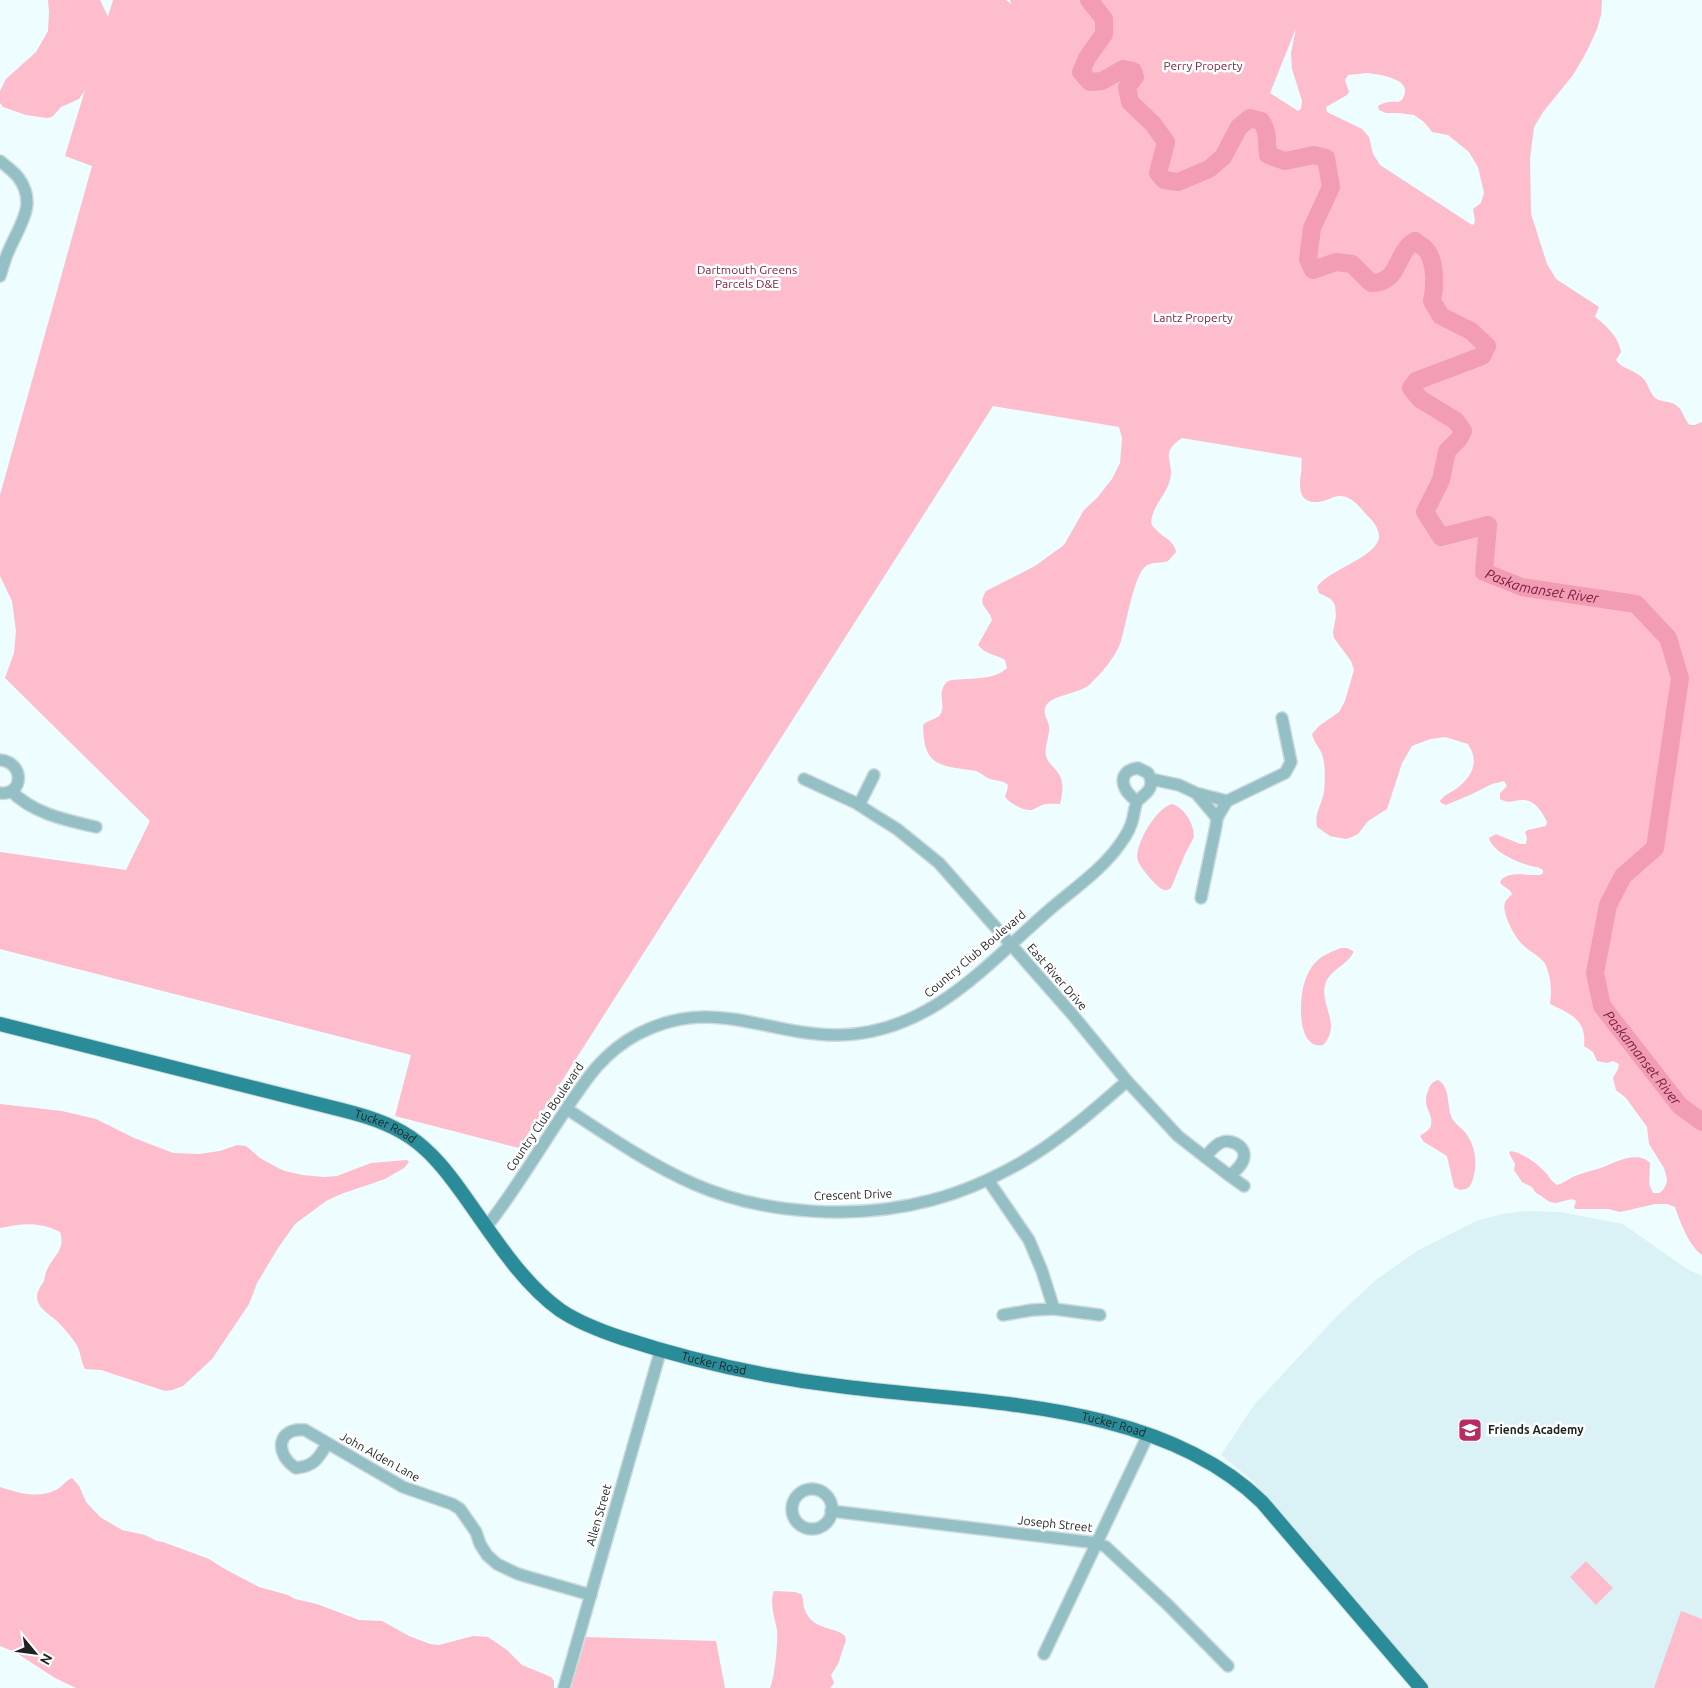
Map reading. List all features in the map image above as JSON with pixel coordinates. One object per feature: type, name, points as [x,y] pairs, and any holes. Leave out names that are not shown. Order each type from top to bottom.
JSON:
[{"type":"main road","name":"Tucker Road","points":[[0,1024],[342,1110],[385,1123],[408,1136],[427,1150],[443,1167],[524,1275],[543,1295],[561,1310],[597,1329],[735,1369],[782,1378],[1065,1412],[1148,1435],[1198,1457],[1234,1478],[1254,1494],[1421,1688]]},
{"type":"street","points":[[0,161],[17,176],[24,190],[27,205],[24,220],[9,250],[0,276]]},
{"type":"street","points":[[1201,898],[1217,818],[1228,801],[1285,773],[1291,762],[1282,718]]},
{"type":"street","points":[[0,760],[14,766],[19,780],[16,786],[5,792]]},
{"type":"street","points":[[1137,801],[1125,791],[1125,775],[1132,769],[1140,768],[1148,773],[1151,779],[1179,785],[1196,793],[1228,801]]},
{"type":"street","points":[[859,805],[874,775]]},
{"type":"street","name":"East River Drive","points":[[804,779],[859,805],[897,829],[940,863],[1072,1014],[1126,1081],[1178,1136],[1244,1186]]},
{"type":"street","name":"Country Club Boulevard","points":[[487,1226],[503,1206],[582,1084],[606,1057],[630,1038],[656,1026],[681,1018],[706,1016],[821,1034],[857,1034],[882,1030],[912,1019],[936,1005],[1011,945],[1075,889],[1117,848],[1128,830],[1137,801],[1149,791],[1151,779]]},
{"type":"street","points":[[5,792],[46,813],[96,827]]},
{"type":"street","points":[[1196,793],[1217,818]]},
{"type":"street","name":"Crescent Drive","points":[[567,1109],[637,1154],[680,1177],[733,1198],[765,1205],[834,1211],[890,1208],[933,1200],[988,1180],[1023,1162],[1050,1143],[1126,1081]]},
{"type":"street","points":[[1205,1157],[1220,1143],[1230,1141],[1239,1145],[1244,1153],[1244,1158],[1241,1165],[1230,1176]]},
{"type":"street","points":[[988,1180],[1029,1240],[1042,1271],[1054,1309]]},
{"type":"street","points":[[1003,1316],[1032,1310],[1054,1309],[1100,1316]]},
{"type":"street","name":"Allen Street","points":[[564,1688],[661,1349]]},
{"type":"street","points":[[1044,1654],[1148,1435]]},
{"type":"street","name":"John Alden Lane","points":[[327,1444],[403,1487],[452,1504],[460,1509],[476,1532],[480,1544],[487,1555],[497,1564],[518,1574],[591,1596]]},
{"type":"street","name":"Joseph Street","points":[[832,1511],[1097,1543],[1106,1547],[1168,1605],[1228,1666]]},
{"type":"shaded area","name":"Friends Academy","points":[[1527,1211],[1560,1212],[1623,1224],[1687,1269],[1702,1276],[1702,1688],[1426,1688],[1292,1531],[1253,1481],[1221,1455],[1254,1405],[1338,1315],[1377,1279],[1417,1251],[1476,1221],[1502,1214]]},
{"type":"green space","points":[[48,0],[100,0],[108,17],[113,0],[1006,0],[1011,4],[1010,0],[1602,0],[1601,15],[1597,29],[1587,51],[1573,75],[1543,112],[1534,127],[1530,158],[1531,214],[1547,264],[1556,279],[1599,307],[1595,317],[1608,328],[1620,347],[1621,352],[1616,360],[1618,363],[1642,377],[1655,398],[1677,406],[1690,425],[1702,422],[1702,1255],[1689,1240],[1675,1207],[1667,1204],[1655,1204],[1620,1212],[1608,1209],[1576,1209],[1574,1208],[1576,1201],[1572,1199],[1556,1203],[1550,1202],[1535,1192],[1532,1187],[1522,1182],[1514,1170],[1515,1164],[1509,1153],[1511,1151],[1521,1154],[1534,1162],[1557,1185],[1617,1161],[1638,1157],[1650,1163],[1649,1184],[1653,1193],[1659,1193],[1663,1190],[1667,1179],[1664,1168],[1649,1144],[1647,1127],[1626,1098],[1616,1090],[1613,1078],[1619,1064],[1613,1061],[1607,1063],[1597,1061],[1593,1052],[1584,1046],[1583,1030],[1576,1019],[1550,1004],[1550,983],[1544,962],[1520,942],[1507,918],[1504,907],[1506,900],[1512,894],[1500,882],[1503,878],[1518,874],[1540,875],[1543,873],[1543,870],[1507,856],[1495,848],[1489,838],[1496,834],[1520,844],[1526,844],[1525,832],[1546,826],[1547,822],[1538,808],[1528,801],[1507,802],[1500,799],[1500,793],[1507,786],[1504,781],[1492,784],[1446,805],[1441,803],[1440,801],[1443,797],[1462,784],[1470,774],[1474,763],[1472,751],[1468,744],[1445,737],[1430,739],[1412,746],[1402,763],[1387,809],[1368,821],[1358,834],[1346,839],[1330,836],[1317,827],[1317,813],[1324,792],[1325,772],[1323,756],[1312,734],[1319,726],[1339,712],[1345,701],[1354,670],[1351,661],[1334,638],[1335,605],[1331,599],[1319,593],[1317,587],[1331,575],[1372,550],[1377,543],[1379,535],[1377,528],[1371,520],[1357,505],[1344,496],[1337,496],[1318,502],[1311,502],[1303,497],[1300,489],[1302,458],[1182,438],[1171,449],[1169,453],[1170,480],[1156,506],[1151,523],[1157,531],[1172,543],[1176,552],[1168,561],[1149,564],[1142,571],[1134,589],[1121,641],[1104,670],[1085,688],[1052,700],[1045,708],[1045,715],[1049,726],[1046,756],[1048,762],[1060,777],[1062,795],[1060,804],[1045,804],[1029,810],[1017,806],[1007,799],[1005,796],[1008,785],[1004,782],[990,779],[976,771],[947,766],[934,760],[926,749],[923,725],[940,715],[942,711],[942,690],[948,681],[986,677],[1007,668],[1005,660],[987,653],[978,645],[992,620],[983,604],[983,596],[986,591],[1035,566],[1064,545],[1084,510],[1097,498],[1112,479],[1120,463],[1122,438],[1119,427],[993,406],[519,1148],[395,1116],[411,1055],[0,949],[0,852],[126,870],[150,821],[5,678],[14,653],[16,631],[12,601],[0,576],[0,495],[92,166],[65,156],[85,90],[79,99],[61,107],[52,117],[47,118],[26,115],[3,107],[0,103],[0,91],[6,79],[36,52],[48,31]],"holes":[[[1296,28],[1291,53],[1292,69],[1302,101],[1301,109],[1298,111],[1270,93]],[[1367,73],[1396,80],[1404,87],[1405,93],[1402,100],[1382,104],[1378,106],[1379,110],[1386,113],[1414,115],[1424,122],[1432,132],[1448,135],[1469,152],[1478,167],[1484,193],[1481,203],[1473,209],[1474,224],[1472,225],[1380,165],[1373,154],[1369,137],[1362,129],[1327,112],[1326,107],[1349,92],[1345,80],[1348,75]]]},
{"type":"green space","points":[[1172,804],[1181,809],[1188,817],[1194,837],[1171,888],[1165,890],[1158,886],[1139,864],[1137,854],[1143,837],[1153,819]]},
{"type":"green space","points":[[1341,948],[1347,948],[1353,951],[1353,953],[1327,980],[1324,993],[1331,1030],[1323,1045],[1314,1044],[1308,1039],[1302,1021],[1301,998],[1305,981],[1317,961]]},
{"type":"green space","points":[[1438,1080],[1445,1087],[1452,1118],[1468,1136],[1473,1147],[1475,1166],[1473,1179],[1469,1187],[1463,1190],[1454,1187],[1447,1156],[1424,1142],[1420,1136],[1431,1125],[1426,1097],[1430,1085]]},
{"type":"green space","points":[[0,1104],[62,1111],[96,1119],[134,1138],[173,1153],[199,1154],[220,1151],[237,1145],[246,1146],[260,1158],[278,1168],[302,1175],[337,1176],[371,1163],[407,1160],[409,1162],[404,1168],[385,1179],[326,1201],[295,1224],[257,1283],[249,1304],[212,1359],[183,1386],[165,1391],[101,1370],[85,1369],[76,1344],[57,1321],[39,1305],[38,1293],[44,1281],[46,1271],[60,1248],[60,1232],[37,1225],[0,1228]]},
{"type":"green space","points":[[72,1478],[79,1486],[86,1502],[100,1517],[122,1530],[145,1535],[209,1559],[259,1587],[317,1604],[359,1620],[382,1621],[409,1636],[430,1644],[439,1645],[473,1636],[488,1637],[507,1650],[522,1665],[551,1677],[554,1681],[554,1688],[76,1688],[55,1678],[15,1652],[0,1646],[0,1487],[35,1495],[56,1490]]},
{"type":"green space","points":[[1586,1561],[1613,1588],[1596,1605],[1570,1577]]},
{"type":"green space","points":[[774,1591],[801,1594],[805,1609],[812,1621],[845,1636],[846,1640],[838,1664],[831,1675],[834,1683],[830,1688],[770,1688],[775,1668],[777,1643],[777,1630],[772,1605]]},
{"type":"green space","points":[[1681,1611],[1702,1619],[1702,1688],[1654,1688]]},
{"type":"green space","points":[[586,1637],[716,1641],[725,1688],[571,1688]]},
{"type":"waterway","name":"Paskamanset River","points":[[1089,0],[1104,19],[1104,34],[1087,58],[1081,72],[1090,82],[1102,81],[1123,69],[1133,71],[1135,77],[1127,87],[1130,102],[1153,124],[1166,142],[1158,173],[1164,180],[1178,182],[1209,169],[1223,157],[1239,127],[1250,118],[1261,121],[1264,125],[1268,155],[1285,161],[1314,155],[1326,158],[1331,187],[1312,228],[1308,259],[1313,270],[1336,262],[1352,264],[1371,283],[1381,282],[1393,273],[1404,252],[1415,241],[1427,251],[1433,269],[1434,289],[1432,301],[1441,316],[1471,331],[1487,346],[1482,356],[1416,381],[1411,388],[1420,399],[1456,421],[1463,431],[1459,439],[1447,451],[1441,480],[1425,512],[1441,537],[1488,525],[1484,572],[1522,587],[1636,604],[1668,638],[1680,678],[1655,848],[1623,876],[1608,905],[1595,973],[1602,1006],[1680,1106],[1702,1122]]},
{"type":"place","name":"Friends Academy","points":[[1470,1430]]},
{"type":"park label","name":"Perry Property","points":[[1203,66]]},
{"type":"park label","name":"Dartmouth Greens Parcels D&E","points":[[747,277]]},
{"type":"park label","name":"Lantz Property","points":[[1193,318]]}]
